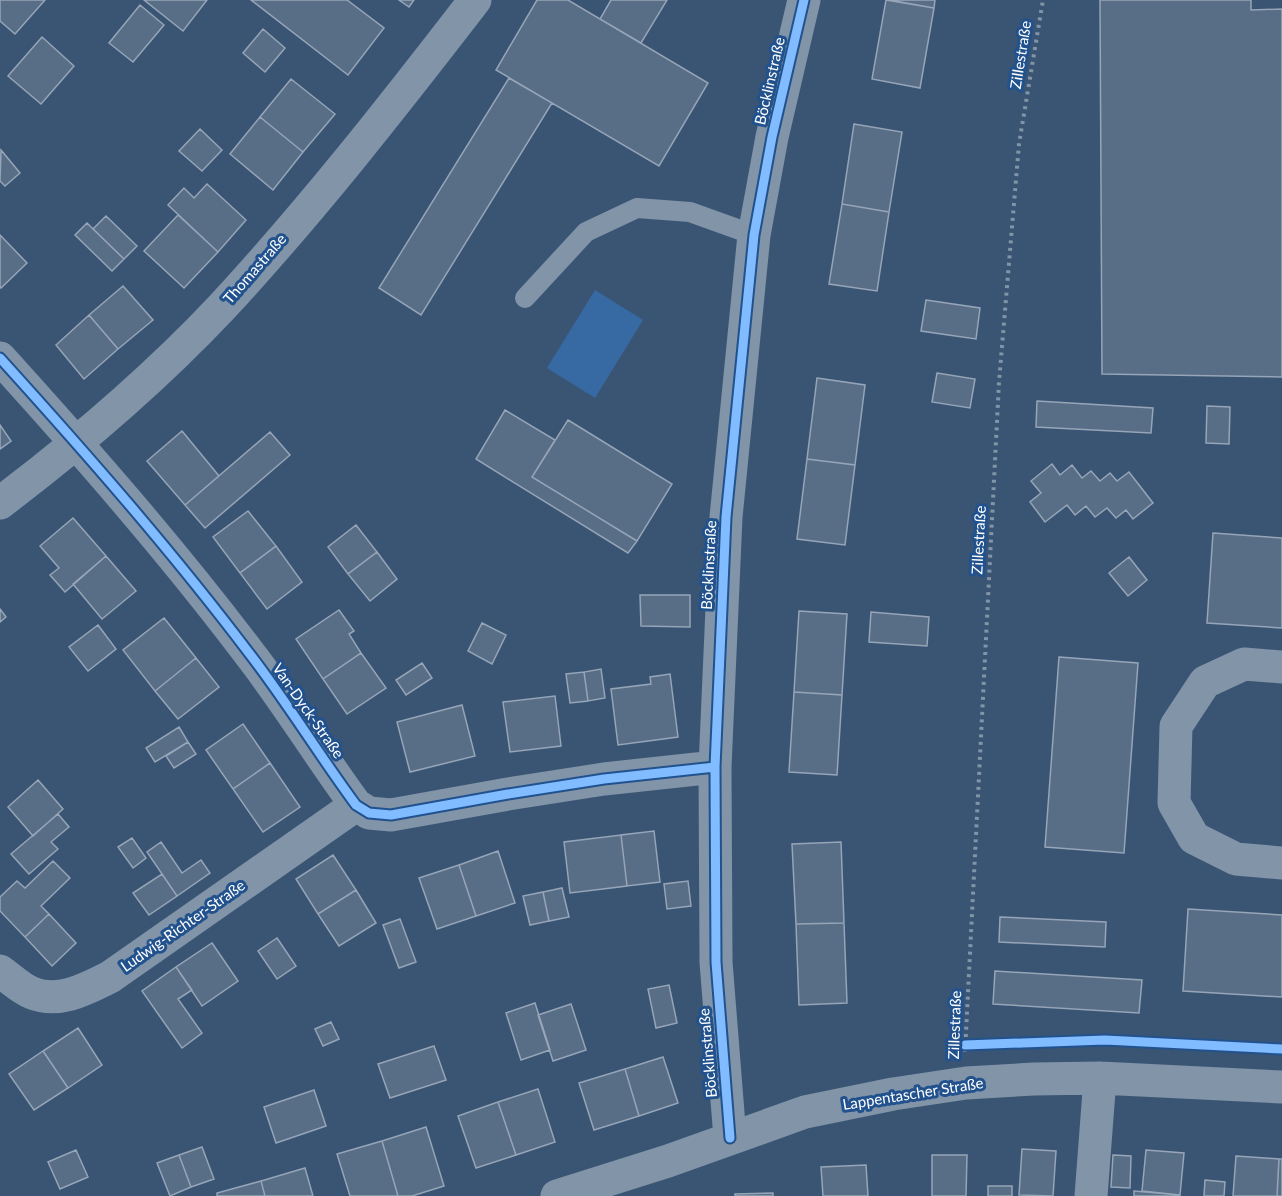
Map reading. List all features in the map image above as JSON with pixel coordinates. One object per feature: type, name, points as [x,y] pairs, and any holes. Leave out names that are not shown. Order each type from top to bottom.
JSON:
[{"type":"street","name":"Thomastraße","points":[[0,503],[145,384],[220,308],[328,183],[475,0]]},
{"type":"street","name":"Böcklinstraße","points":[[730,1138],[716,962],[715,767],[726,517],[754,235],[772,136],[804,0]]},
{"type":"street","name":"Van-Dyck-Straße","points":[[0,358],[76,442],[203,594],[250,655],[356,805]]},
{"type":"street","points":[[1282,667],[1244,664],[1205,682],[1176,726],[1174,803],[1194,838],[1236,859],[1282,863]]},
{"type":"street","points":[[356,805],[369,813],[391,815],[582,782],[715,767]]},
{"type":"street","name":"Ludwig-Richter-Straße","points":[[0,971],[32,993],[55,997],[77,993],[110,977],[356,805]]},
{"type":"street","name":"Lappentascher Straße","points":[[557,1196],[805,1112],[893,1094],[966,1083],[1034,1078],[1100,1078],[1282,1087]]},
{"type":"street","points":[[1091,1196],[1100,1078]]},
{"type":"lane","points":[[525,298],[586,232],[637,208],[690,212],[754,235]]},
{"type":"shaded area","points":[[595,290],[643,320],[595,398],[547,368]]},
{"type":"building","points":[[0,0],[45,0],[15,34],[0,21]]},
{"type":"building","points":[[144,0],[207,0],[183,31]]},
{"type":"building","points":[[251,0],[347,0],[384,28],[348,75]]},
{"type":"building","points":[[399,0],[414,0],[409,7]]},
{"type":"building","points":[[537,0],[568,0],[708,83],[659,166],[496,70]]},
{"type":"building","points":[[611,0],[667,0],[641,43],[600,19]]},
{"type":"building","points":[[886,0],[934,8],[920,88],[872,79]]},
{"type":"building","points":[[889,0],[935,0],[934,8]]},
{"type":"building","points":[[1100,0],[1251,0],[1251,10],[1282,9],[1282,377],[1102,374]]},
{"type":"building","points":[[140,5],[164,25],[133,62],[109,43]]},
{"type":"building","points":[[263,29],[285,48],[265,72],[243,53]]},
{"type":"building","points":[[42,37],[74,66],[41,104],[8,76]]},
{"type":"building","points":[[509,78],[552,103],[421,315],[379,288]]},
{"type":"building","points":[[291,79],[335,114],[303,152],[260,117]]},
{"type":"building","points":[[260,117],[303,152],[273,190],[230,154]]},
{"type":"building","points":[[854,124],[902,132],[889,212],[842,204]]},
{"type":"building","points":[[200,129],[222,150],[202,171],[179,151]]},
{"type":"building","points":[[1,150],[20,173],[5,186],[0,181]]},
{"type":"building","points":[[207,184],[246,220],[218,252],[168,205],[184,188],[194,198]]},
{"type":"building","points":[[842,204],[889,212],[877,291],[829,284]]},
{"type":"building","points":[[178,215],[218,252],[184,288],[144,251]]},
{"type":"building","points":[[106,216],[137,246],[124,259],[93,229]]},
{"type":"building","points":[[87,223],[124,259],[112,271],[75,235]]},
{"type":"building","points":[[0,235],[27,263],[1,288],[0,286]]},
{"type":"building","points":[[123,286],[153,320],[118,349],[89,315]]},
{"type":"building","points":[[926,300],[980,308],[976,339],[921,331]]},
{"type":"building","points":[[89,315],[118,349],[84,379],[56,345]]},
{"type":"building","points":[[937,373],[975,379],[970,408],[932,402]]},
{"type":"building","points":[[817,378],[865,385],[855,465],[807,459]]},
{"type":"building","points":[[1037,401],[1153,408],[1151,433],[1036,427]]},
{"type":"building","points":[[1207,406],[1230,407],[1229,444],[1206,443]]},
{"type":"building","points":[[505,410],[555,440],[532,477],[637,541],[628,553],[476,459]]},
{"type":"building","points":[[568,420],[672,484],[637,541],[532,477]]},
{"type":"building","points":[[0,425],[11,441],[0,449]]},
{"type":"building","points":[[182,431],[219,476],[185,505],[147,461]]},
{"type":"building","points":[[270,432],[290,455],[205,528],[185,505]]},
{"type":"building","points":[[807,459],[855,465],[845,545],[797,539]]},
{"type":"building","points":[[1052,464],[1060,475],[1072,465],[1082,478],[1091,471],[1100,481],[1110,473],[1117,481],[1129,472],[1153,503],[1133,519],[1126,510],[1116,518],[1107,508],[1095,517],[1086,506],[1075,515],[1067,505],[1045,522],[1030,502],[1041,493],[1031,481]]},
{"type":"building","points":[[248,511],[276,546],[240,573],[213,537]]},
{"type":"building","points":[[73,518],[106,556],[65,592],[50,575],[59,568],[40,546]]},
{"type":"building","points":[[356,525],[377,552],[348,574],[328,547]]},
{"type":"building","points":[[1213,533],[1282,538],[1282,628],[1207,623]]},
{"type":"building","points":[[276,546],[302,582],[267,609],[240,573]]},
{"type":"building","points":[[377,552],[397,579],[370,601],[348,574]]},
{"type":"building","points":[[106,556],[136,591],[102,619],[73,584]]},
{"type":"building","points":[[1129,557],[1147,580],[1128,596],[1109,573]]},
{"type":"building","points":[[640,595],[690,595],[690,627],[641,626]]},
{"type":"building","points":[[0,609],[6,617],[0,622]]},
{"type":"building","points":[[339,610],[354,631],[349,634],[361,653],[323,679],[296,639]]},
{"type":"building","points":[[799,611],[847,614],[842,695],[794,692]]},
{"type":"building","points":[[871,612],[929,617],[927,646],[869,642]]},
{"type":"building","points":[[164,618],[196,658],[155,691],[123,650]]},
{"type":"building","points":[[482,623],[506,635],[492,664],[468,651]]},
{"type":"building","points":[[98,625],[116,649],[88,671],[69,647]]},
{"type":"building","points":[[361,653],[386,688],[347,714],[323,679]]},
{"type":"building","points":[[1059,657],[1138,663],[1124,853],[1045,847]]},
{"type":"building","points":[[196,658],[219,687],[178,719],[155,691]]},
{"type":"building","points":[[422,663],[432,678],[406,695],[396,680]]},
{"type":"building","points":[[601,669],[605,698],[588,701],[584,672]]},
{"type":"building","points":[[584,672],[588,701],[570,703],[566,674]]},
{"type":"building","points":[[670,674],[678,737],[618,745],[611,689],[651,684],[650,677]]},
{"type":"building","points":[[794,692],[842,695],[837,775],[789,772]]},
{"type":"building","points":[[555,696],[561,746],[510,752],[503,702]]},
{"type":"building","points":[[462,705],[475,756],[410,772],[397,722]]},
{"type":"building","points":[[243,724],[270,763],[233,789],[206,750]]},
{"type":"building","points":[[179,727],[188,742],[155,762],[146,748]]},
{"type":"building","points":[[188,742],[196,754],[174,768],[166,756]]},
{"type":"building","points":[[270,763],[300,807],[263,832],[233,789]]},
{"type":"building","points":[[38,780],[63,809],[33,836],[8,807]]},
{"type":"building","points":[[58,814],[69,827],[51,842],[58,849],[29,874],[11,854]]},
{"type":"building","points":[[654,831],[660,882],[627,886],[621,835]]},
{"type":"building","points":[[621,835],[627,886],[570,893],[564,842]]},
{"type":"building","points":[[132,838],[146,858],[133,868],[118,847]]},
{"type":"building","points":[[161,842],[182,873],[201,860],[210,873],[177,896],[147,852]]},
{"type":"building","points":[[841,842],[844,923],[796,924],[792,844]]},
{"type":"building","points":[[498,851],[515,903],[476,916],[459,865]]},
{"type":"building","points":[[333,855],[356,890],[318,914],[296,879]]},
{"type":"building","points":[[53,861],[70,878],[41,906],[49,914],[25,937],[0,911],[0,897],[17,881],[25,888]]},
{"type":"building","points":[[459,865],[476,916],[437,929],[419,878]]},
{"type":"building","points":[[162,874],[177,896],[149,915],[133,893]]},
{"type":"building","points":[[688,881],[691,906],[667,909],[664,884]]},
{"type":"building","points":[[562,888],[569,917],[549,921],[543,892]]},
{"type":"building","points":[[356,890],[376,923],[339,946],[318,914]]},
{"type":"building","points":[[543,892],[549,921],[530,925],[523,896]]},
{"type":"building","points":[[1188,909],[1282,915],[1282,997],[1183,991]]},
{"type":"building","points":[[49,914],[76,943],[52,966],[25,937]]},
{"type":"building","points":[[1000,917],[1106,922],[1105,947],[999,942]]},
{"type":"building","points":[[400,919],[416,962],[399,968],[383,925]]},
{"type":"building","points":[[844,923],[847,1003],[799,1005],[796,924]]},
{"type":"building","points":[[277,938],[296,966],[277,979],[258,951]]},
{"type":"building","points":[[212,943],[238,981],[202,1006],[176,967]]},
{"type":"building","points":[[176,967],[192,990],[178,999],[202,1033],[182,1048],[142,991]]},
{"type":"building","points":[[995,971],[1142,980],[1139,1013],[993,1004]]},
{"type":"building","points":[[669,985],[677,1023],[656,1028],[648,989]]},
{"type":"building","points":[[535,1003],[550,1050],[521,1060],[506,1013]]},
{"type":"building","points":[[571,1004],[586,1050],[553,1061],[538,1015]]},
{"type":"building","points":[[331,1022],[339,1039],[323,1046],[315,1029]]},
{"type":"building","points":[[78,1028],[102,1065],[68,1088],[43,1051]]},
{"type":"building","points":[[434,1046],[446,1080],[390,1098],[378,1064]]},
{"type":"building","points":[[43,1051],[68,1088],[34,1110],[9,1074]]},
{"type":"building","points":[[663,1057],[678,1103],[639,1116],[625,1069]]},
{"type":"building","points":[[625,1069],[639,1116],[594,1130],[579,1083]]},
{"type":"building","points":[[538,1089],[555,1142],[516,1155],[498,1102]]},
{"type":"building","points":[[314,1090],[326,1126],[276,1143],[264,1107]]},
{"type":"building","points":[[498,1102],[516,1155],[476,1168],[458,1116]]},
{"type":"building","points":[[426,1127],[444,1186],[412,1196],[398,1196],[382,1141]]},
{"type":"building","points":[[382,1141],[398,1196],[350,1196],[337,1154]]},
{"type":"building","points":[[202,1147],[214,1179],[191,1187],[179,1155]]},
{"type":"building","points":[[1022,1149],[1056,1151],[1053,1196],[1019,1195]]},
{"type":"building","points":[[76,1150],[88,1177],[60,1189],[48,1162]]},
{"type":"building","points":[[1146,1150],[1184,1153],[1180,1195],[1142,1191]]},
{"type":"building","points":[[179,1155],[191,1187],[170,1196],[157,1163]]},
{"type":"building","points":[[932,1155],[967,1155],[966,1196],[932,1196]]},
{"type":"building","points":[[1113,1155],[1131,1156],[1130,1188],[1111,1187]]},
{"type":"building","points":[[1236,1156],[1279,1159],[1277,1196],[1233,1196]]},
{"type":"building","points":[[1279,1159],[1282,1159],[1282,1196],[1277,1196]]},
{"type":"building","points":[[866,1165],[868,1196],[823,1196],[821,1167]]},
{"type":"building","points":[[305,1168],[313,1196],[265,1196],[261,1181]]},
{"type":"building","points":[[1205,1180],[1225,1182],[1224,1196],[1204,1196]]},
{"type":"building","points":[[261,1181],[265,1196],[217,1196],[217,1193]]},
{"type":"building","points":[[988,1186],[1012,1186],[1012,1196],[988,1196]]},
{"type":"building","points":[[1134,1191],[1180,1195],[1180,1196],[1134,1196]]},
{"type":"building","points":[[773,1193],[773,1196],[735,1196],[735,1194]]},
{"type":"cycle path","points":[[730,1138],[716,962],[715,767],[726,517],[754,235],[772,137],[804,0]]},
{"type":"cycle path","points":[[0,358],[159,539],[263,672],[356,805],[369,813],[391,815],[604,779],[715,767]]},
{"type":"cycle path","name":"Zillestraße","points":[[965,1045],[1105,1040],[1282,1049]]}]
